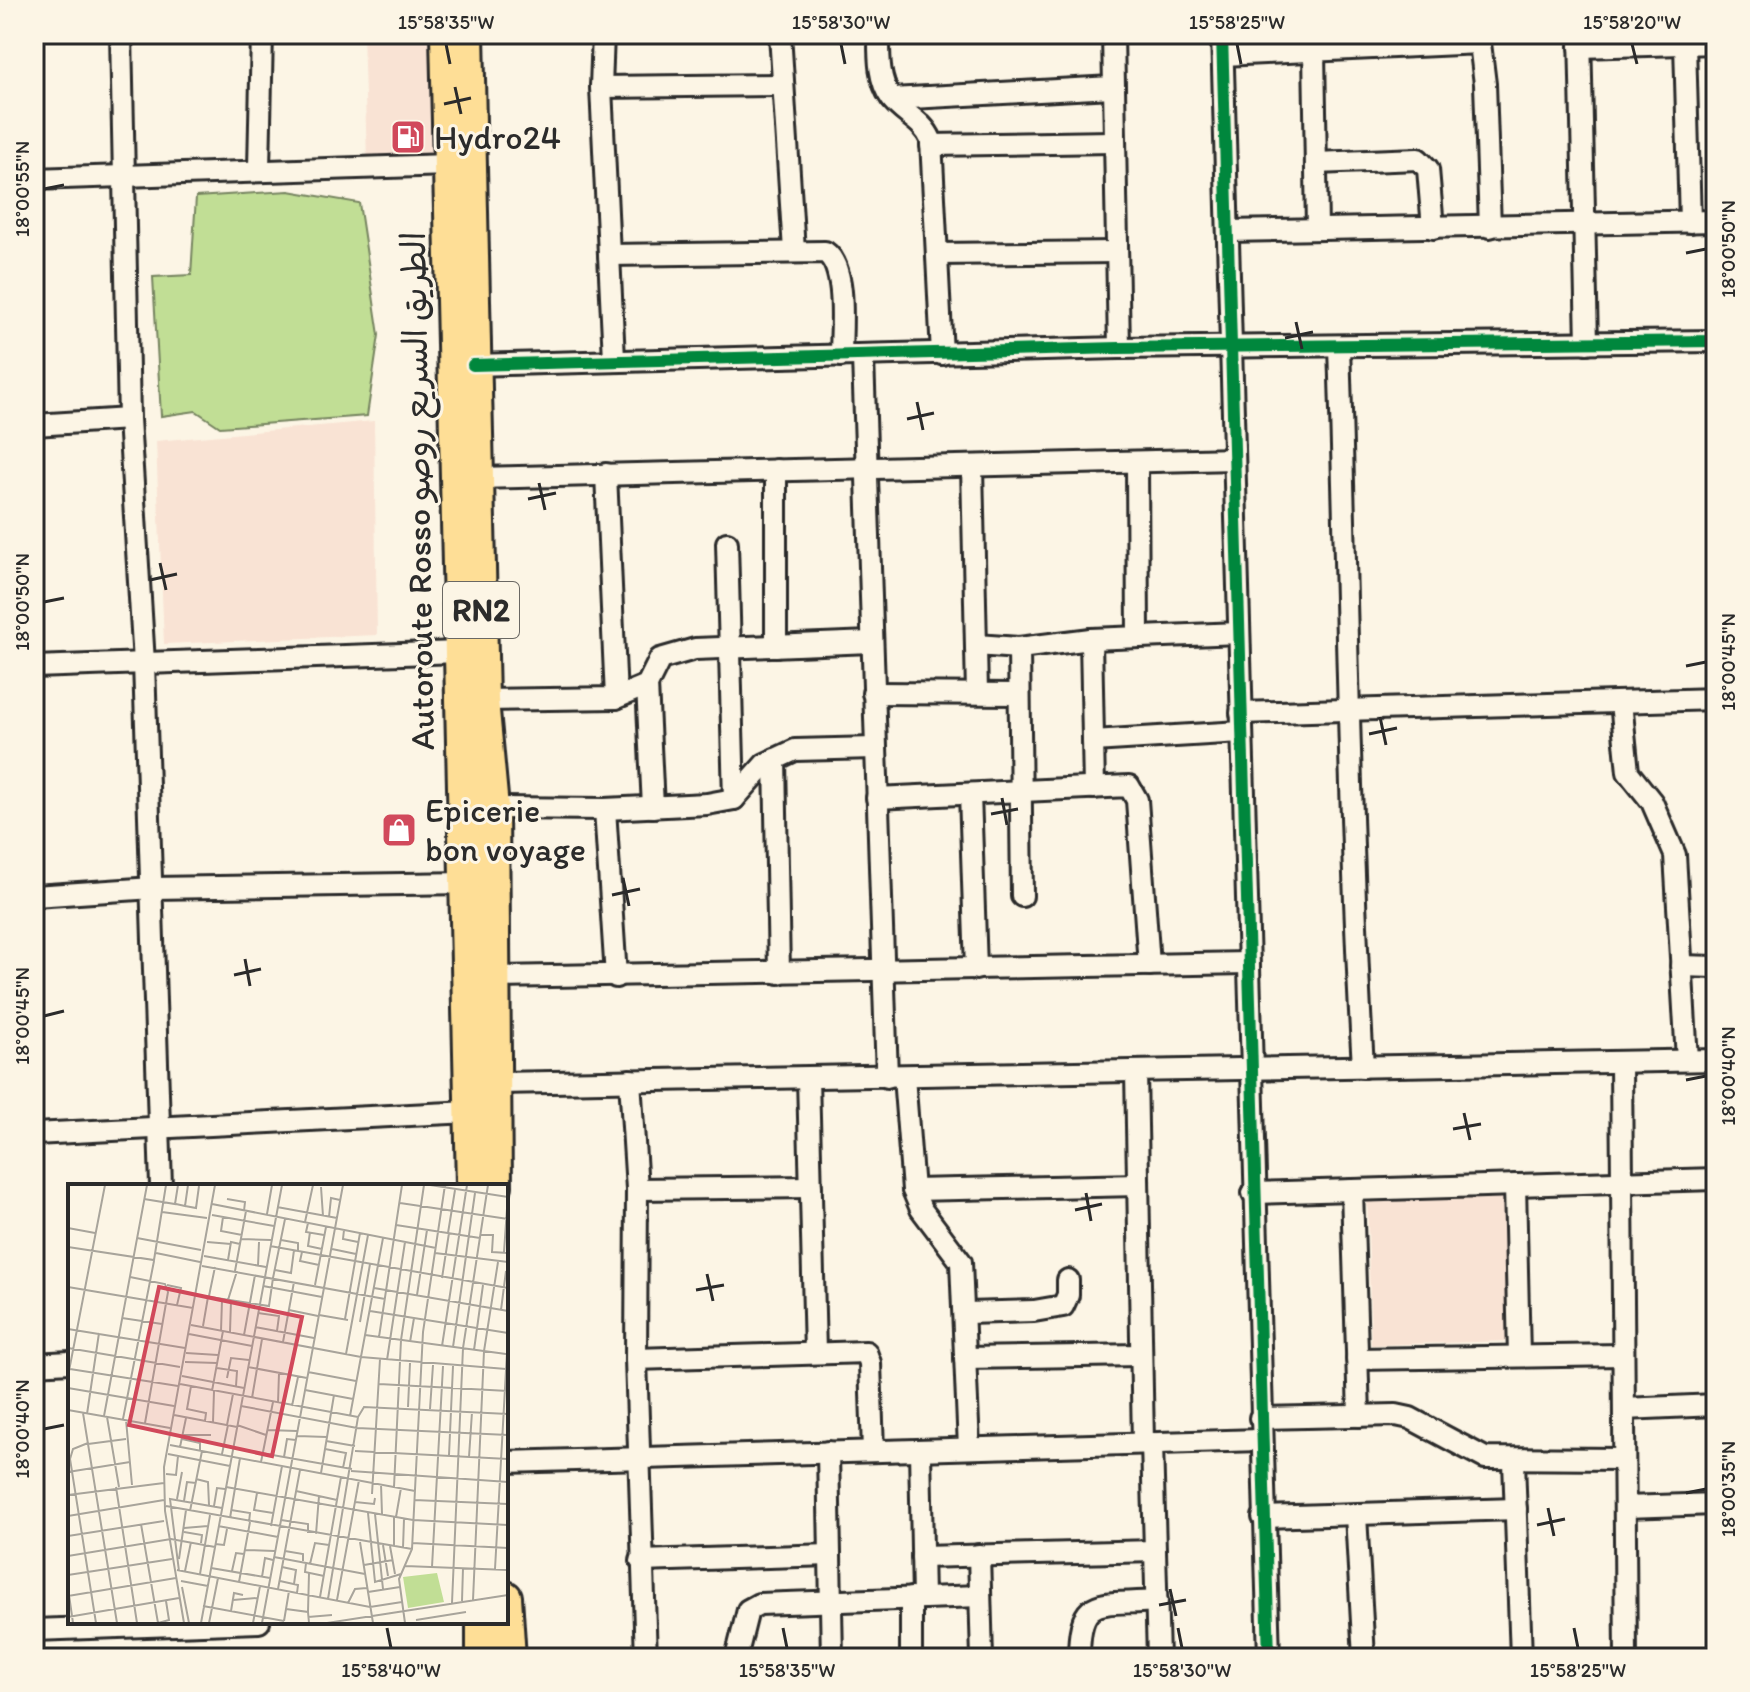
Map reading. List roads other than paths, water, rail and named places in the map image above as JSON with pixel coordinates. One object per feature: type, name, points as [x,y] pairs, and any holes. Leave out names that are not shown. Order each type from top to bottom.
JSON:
[{"type":"highway","name":"Autoroute Rosso الطريق السريع روصو","points":[[446,34],[459,652],[494,977],[496,1184]]},
{"type":"highway","name":"Autoroute Rosso الطريق السريع روصو","points":[[468,34],[473,365],[483,700],[493,808],[478,838],[466,883],[472,1184]]},
{"type":"highway","points":[[482,1624],[482,1658]]},
{"type":"highway","points":[[508,1624],[510,1658]]},
{"type":"street","points":[[121,34],[129,419],[144,663],[161,1184]]},
{"type":"street","points":[[259,168],[262,34]]},
{"type":"street","points":[[603,34],[601,87],[614,359]]},
{"type":"street","points":[[780,34],[794,251]]},
{"type":"street","points":[[879,34],[880,63],[892,99],[925,125],[931,145],[942,354]]},
{"type":"street","points":[[1113,34],[1112,142],[1119,348]]},
{"type":"street","points":[[1269,1658],[1260,1440],[1222,44],[1314,51],[1373,41],[1479,38],[1485,84],[1490,227]]},
{"type":"street","points":[[1587,343],[1580,40],[1716,43]]},
{"type":"street","points":[[1685,44],[1690,222]]},
{"type":"street","points":[[1314,51],[1317,229]]},
{"type":"street","points":[[601,87],[783,85]]},
{"type":"street","points":[[892,99],[1112,87]]},
{"type":"street","points":[[931,145],[1112,142]]},
{"type":"street","points":[[1316,163],[1418,159],[1428,169],[1433,228]]},
{"type":"street","points":[[34,179],[259,168],[448,165]]},
{"type":"street","points":[[1228,231],[1716,221]]},
{"type":"street","points":[[609,255],[816,250],[834,258],[839,273],[841,356]]},
{"type":"street","points":[[937,254],[1116,252]]},
{"type":"street","points":[[473,365],[1119,348],[1716,341]]},
{"type":"street","points":[[1339,346],[1351,708],[1352,876],[1363,1067]]},
{"type":"street","points":[[863,357],[883,971],[895,1077],[913,1190],[921,1209],[961,1262],[966,1313],[969,1448]]},
{"type":"street","points":[[34,425],[129,419]]},
{"type":"street","points":[[477,478],[1234,459]]},
{"type":"street","points":[[1137,462],[1138,637]]},
{"type":"street","points":[[972,466],[977,693]]},
{"type":"street","points":[[776,470],[776,646]]},
{"type":"street","points":[[606,474],[616,698]]},
{"type":"street","points":[[727,543],[734,799]]},
{"type":"street","points":[[976,645],[1019,648],[1091,639],[1239,633]]},
{"type":"street","points":[[1091,639],[1094,788]]},
{"type":"street","points":[[653,807],[647,685],[660,659],[695,649],[871,642]]},
{"type":"street","points":[[1019,648],[1017,694],[1022,896]]},
{"type":"street","points":[[34,667],[459,652]]},
{"type":"street","points":[[483,700],[616,698],[647,685]]},
{"type":"street","points":[[873,693],[1017,694]]},
{"type":"street","points":[[1093,741],[1351,708],[1716,699]]},
{"type":"street","points":[[1621,702],[1628,772],[1652,802],[1675,855],[1687,1060]]},
{"type":"street","points":[[493,808],[605,809],[734,799],[751,776],[775,759],[795,750],[818,747],[875,748]]},
{"type":"street","points":[[775,759],[779,973]]},
{"type":"street","points":[[877,798],[1129,786],[1135,791],[1149,965]]},
{"type":"street","points":[[970,794],[976,969]]},
{"type":"street","points":[[605,809],[616,977]]},
{"type":"street","points":[[34,896],[153,888],[466,883]]},
{"type":"street","points":[[494,977],[1248,963]]},
{"type":"street","points":[[1681,966],[1716,967]]},
{"type":"street","points":[[494,1083],[1716,1060]]},
{"type":"street","points":[[1621,1063],[1626,1658]]},
{"type":"street","points":[[1136,1072],[1140,1355],[1155,1551],[1158,1658]]},
{"type":"street","points":[[808,1078],[815,1353]]},
{"type":"street","points":[[630,1080],[637,1189],[636,1359],[642,1458],[641,1561],[646,1658]]},
{"type":"street","points":[[34,1134],[470,1112]]},
{"type":"street","points":[[1253,1193],[1716,1179]]},
{"type":"street","points":[[913,1190],[1138,1185]]},
{"type":"street","points":[[1515,1185],[1519,1356]]},
{"type":"street","points":[[637,1189],[811,1187]]},
{"type":"street","points":[[1352,1190],[1359,1416]]},
{"type":"street","points":[[966,1313],[1034,1311],[1063,1306],[1068,1295],[1068,1280]]},
{"type":"street","points":[[636,1359],[858,1352],[869,1356],[873,1451]]},
{"type":"street","points":[[965,1358],[1140,1355]]},
{"type":"street","points":[[1357,1359],[1623,1355]]},
{"type":"street","points":[[34,1364],[68,1362]]},
{"type":"street","points":[[1624,1409],[1716,1405]]},
{"type":"street","points":[[1260,1418],[1410,1418],[1485,1458],[1514,1461],[1624,1459]]},
{"type":"street","points":[[508,1462],[1260,1440]]},
{"type":"street","points":[[911,1658],[922,1557],[920,1450]]},
{"type":"street","points":[[828,1452],[832,1658]]},
{"type":"street","points":[[1514,1461],[1521,1658]]},
{"type":"street","points":[[1625,1507],[1716,1504]]},
{"type":"street","points":[[1263,1517],[1516,1509]]},
{"type":"street","points":[[1356,1515],[1364,1658]]},
{"type":"street","points":[[922,1557],[1155,1551]]},
{"type":"street","points":[[641,1561],[830,1555]]},
{"type":"street","points":[[979,1555],[982,1658]]},
{"type":"street","points":[[736,1658],[748,1610],[759,1604],[980,1596]]},
{"type":"street","points":[[1079,1658],[1079,1627],[1083,1615],[1094,1606],[1157,1601]]},
{"type":"street","points":[[34,1630],[157,1624]]},
{"type":"place","name":"Hydro24","points":[[408,137]]},
{"type":"place","name":"Epicerie bon voyage","points":[[399,830]]}]
